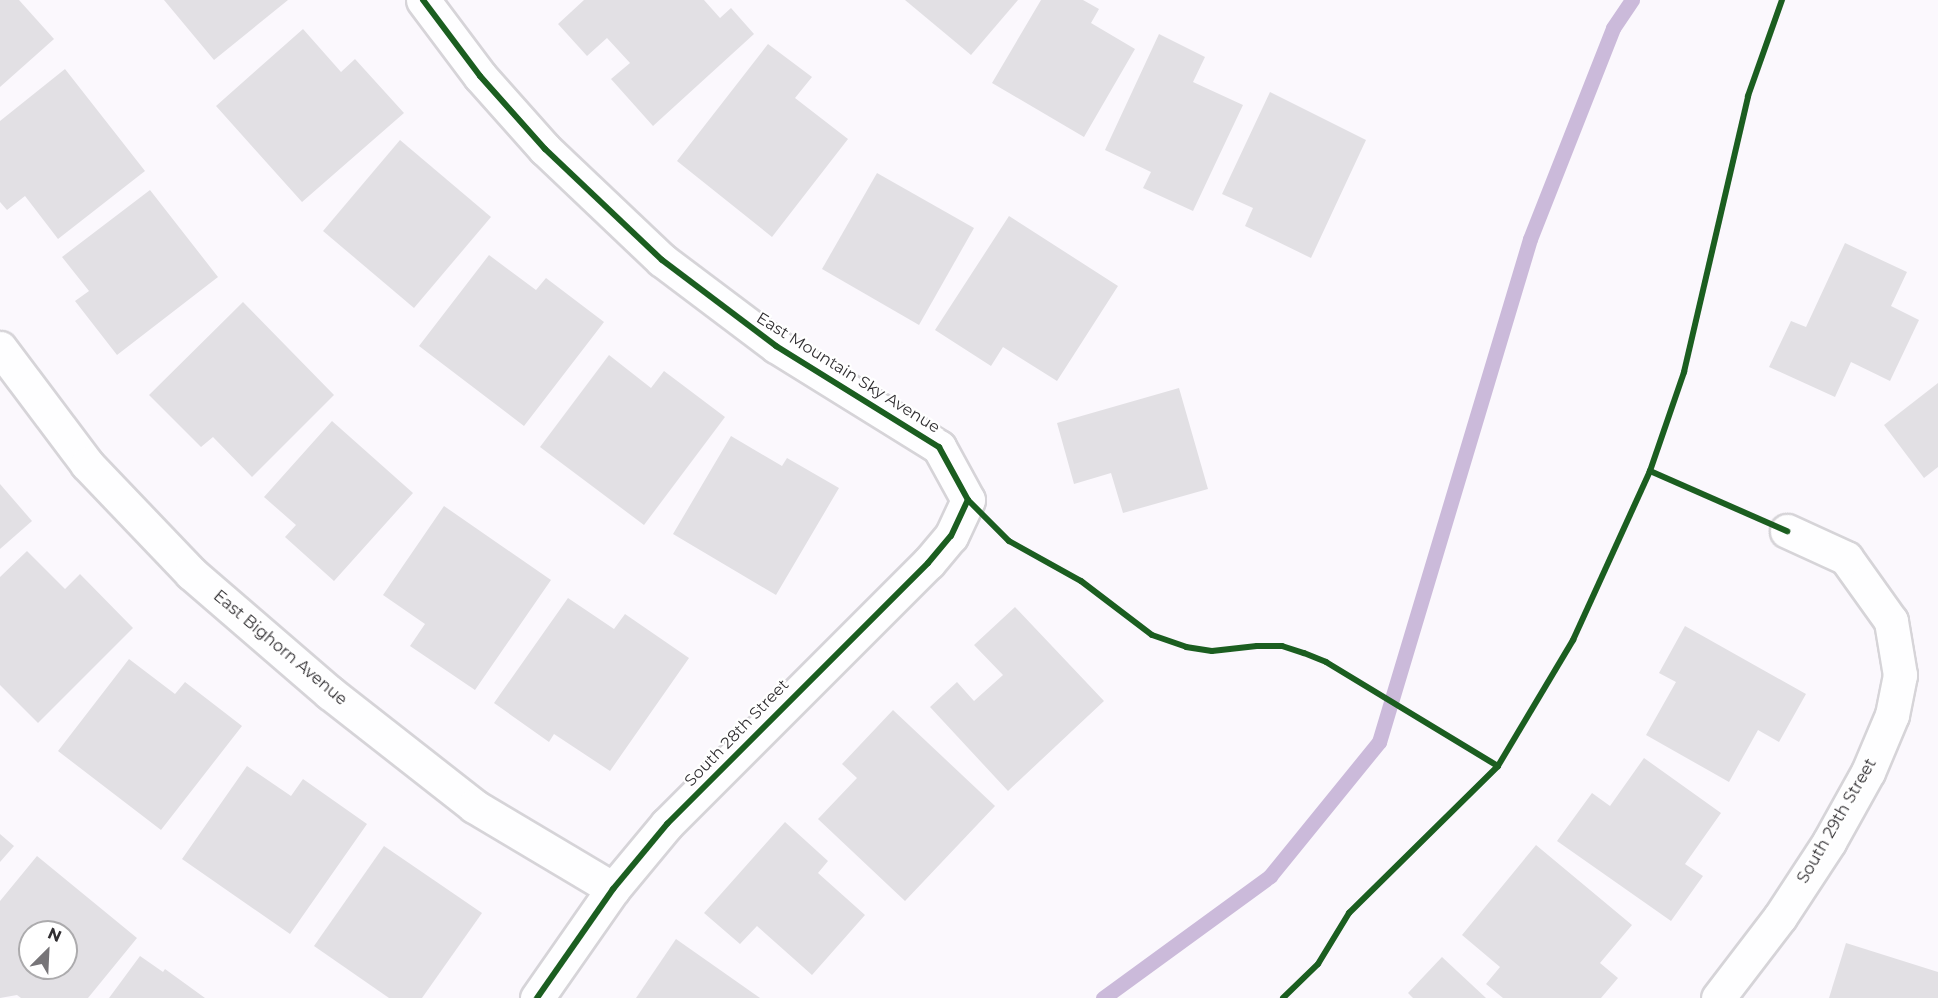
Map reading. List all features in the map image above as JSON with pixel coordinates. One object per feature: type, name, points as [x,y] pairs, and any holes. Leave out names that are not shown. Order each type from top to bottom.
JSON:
[{"type":"street","name":"East Mountain Sky Avenue","points":[[423,0],[480,76],[545,149],[662,260],[776,346],[939,447],[968,500]]},
{"type":"street","name":"East Bighorn Avenue","points":[[0,348],[87,464],[191,573],[330,693],[474,806],[613,889]]},
{"type":"street","name":"South 28th Street","points":[[537,998],[613,889],[667,824],[772,715],[928,563],[951,536],[968,500]]},
{"type":"street","name":"South 29th Street","points":[[1718,998],[1780,917],[1829,842],[1872,763],[1892,715],[1900,675],[1891,621],[1846,558],[1787,531]]},
{"type":"building","points":[[0,0],[19,0],[54,39],[0,87]]},
{"type":"building","points":[[164,0],[288,0],[214,60]]},
{"type":"building","points":[[584,0],[704,0],[720,18],[731,8],[754,34],[653,126],[611,79],[630,63],[607,38],[587,56],[558,24]]},
{"type":"building","points":[[905,0],[1018,0],[971,55]]},
{"type":"building","points":[[1041,0],[1083,0],[1099,9],[1091,23],[1135,49],[1084,137],[992,83]]},
{"type":"building","points":[[303,29],[341,72],[355,59],[404,113],[302,202],[216,106]]},
{"type":"building","points":[[1159,34],[1205,57],[1193,82],[1243,105],[1193,211],[1143,188],[1151,172],[1105,150]]},
{"type":"building","points":[[768,44],[812,77],[795,98],[848,139],[772,237],[677,161]]},
{"type":"building","points":[[65,69],[145,171],[58,239],[25,196],[7,210],[0,202],[0,121]]},
{"type":"building","points":[[1270,92],[1366,140],[1311,258],[1245,226],[1253,208],[1222,194]]},
{"type":"building","points":[[400,140],[491,217],[414,308],[323,231]]},
{"type":"building","points":[[877,173],[974,228],[919,325],[822,269]]},
{"type":"building","points":[[150,190],[218,277],[117,355],[75,301],[89,291],[62,257]]},
{"type":"building","points":[[1009,216],[1118,286],[1057,381],[1003,347],[991,366],[935,330]]},
{"type":"building","points":[[1845,243],[1907,272],[1891,306],[1919,320],[1890,381],[1851,362],[1835,397],[1769,367],[1791,321],[1806,327]]},
{"type":"building","points":[[489,255],[536,290],[546,278],[604,322],[524,426],[419,346]]},
{"type":"building","points":[[243,302],[334,395],[252,477],[213,437],[201,447],[149,395]]},
{"type":"building","points":[[609,355],[651,388],[664,371],[725,417],[644,525],[540,447]]},
{"type":"building","points":[[1938,383],[1938,467],[1924,478],[1884,425]]},
{"type":"building","points":[[1179,388],[1208,489],[1123,513],[1111,473],[1074,484],[1057,423]]},
{"type":"building","points":[[332,421],[413,493],[334,581],[285,537],[296,525],[264,497]]},
{"type":"building","points":[[731,436],[782,466],[787,458],[839,488],[776,595],[673,534]]},
{"type":"building","points":[[0,484],[32,521],[0,549]]},
{"type":"building","points":[[444,506],[551,580],[475,690],[410,646],[425,624],[383,595]]},
{"type":"building","points":[[27,551],[65,589],[80,574],[133,628],[38,723],[0,685],[0,577]]},
{"type":"building","points":[[568,598],[614,629],[625,614],[689,658],[610,771],[554,734],[549,742],[494,703]]},
{"type":"building","points":[[1015,607],[1104,701],[1008,791],[930,707],[957,682],[974,701],[1003,675],[974,645]]},
{"type":"building","points":[[1685,626],[1806,694],[1779,742],[1758,730],[1729,782],[1646,735],[1676,682],[1659,673]]},
{"type":"building","points":[[129,659],[175,694],[185,682],[242,726],[161,830],[58,751]]},
{"type":"building","points":[[893,710],[995,806],[905,901],[818,819],[857,778],[842,764]]},
{"type":"building","points":[[1644,758],[1721,813],[1685,864],[1703,876],[1671,921],[1557,841],[1592,793],[1610,806]]},
{"type":"building","points":[[247,766],[291,796],[303,779],[367,824],[290,934],[182,859]]},
{"type":"building","points":[[785,822],[828,861],[818,873],[865,915],[812,975],[757,926],[740,944],[704,913]]},
{"type":"building","points":[[0,834],[14,846],[0,862]]},
{"type":"building","points":[[1536,845],[1632,925],[1600,963],[1618,978],[1601,998],[1503,998],[1486,984],[1500,967],[1462,935]]},
{"type":"building","points":[[384,846],[482,913],[422,998],[389,998],[314,946]]},
{"type":"building","points":[[37,856],[137,938],[88,998],[21,998],[17,995],[0,998],[0,901]]},
{"type":"building","points":[[676,939],[760,998],[636,998]]},
{"type":"building","points":[[1846,943],[1938,972],[1938,998],[1829,998]]},
{"type":"building","points":[[140,956],[163,972],[165,969],[205,998],[109,998]]},
{"type":"building","points":[[1442,957],[1486,998],[1413,998],[1408,993]]},
{"type":"waterway","points":[[1103,998],[1270,876],[1379,742],[1530,239],[1613,28],[1632,0]]},
{"type":"cycle path","points":[[423,0],[480,76],[545,149],[662,260],[776,346],[939,447],[968,500],[1009,541],[1081,581],[1152,635],[1186,647],[1212,651],[1282,646],[1304,653],[1326,662],[1498,766]]},
{"type":"cycle path","points":[[1283,998],[1318,964],[1349,913],[1498,766],[1573,640],[1650,471],[1684,372],[1748,96],[1782,0]]},
{"type":"cycle path","points":[[1650,471],[1787,531]]},
{"type":"cycle path","points":[[537,998],[613,889],[667,824],[928,563],[951,536],[968,500]]}]
